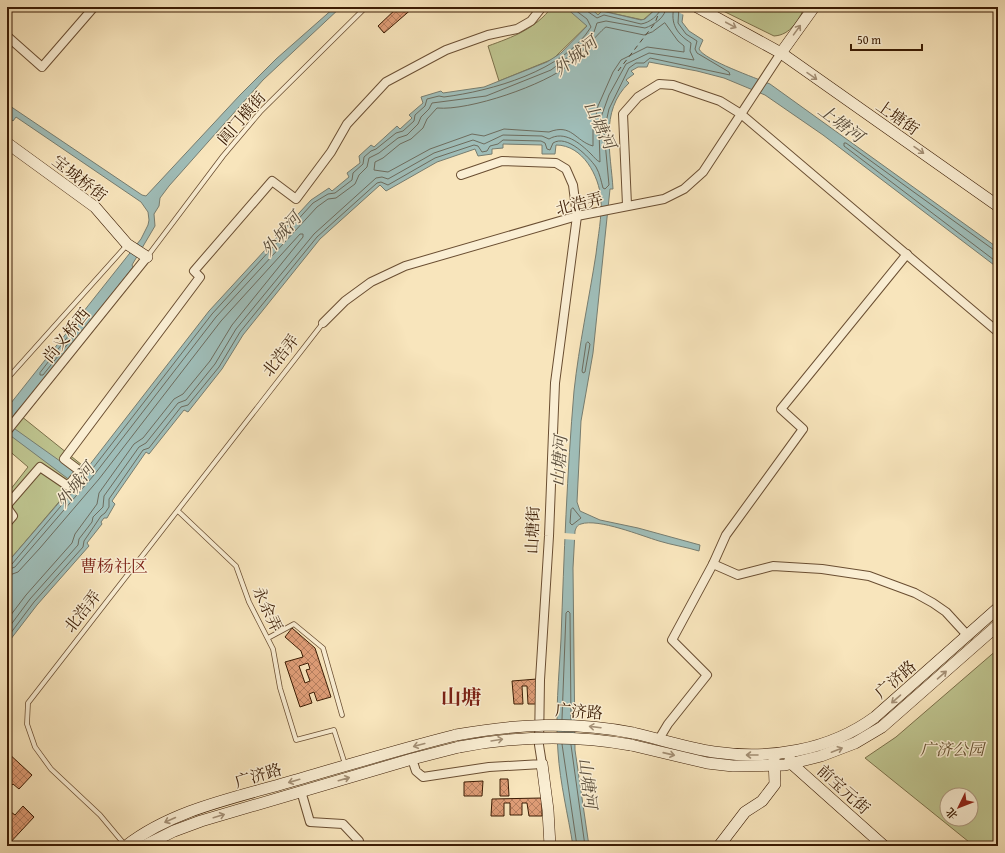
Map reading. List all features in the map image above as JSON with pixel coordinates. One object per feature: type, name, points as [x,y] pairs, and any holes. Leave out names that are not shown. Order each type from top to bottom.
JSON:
[{"type":"main road","name":"上塘街","points":[[697,7],[780,53],[998,206]]},
{"type":"main road","points":[[780,53],[814,7]]},
{"type":"main road","name":"宝城桥街","points":[[7,143],[95,207],[130,246],[144,256]]},
{"type":"main road","name":"广济路","points":[[126,846],[141,834],[184,814],[456,735],[512,726],[554,724],[596,727],[633,733],[719,752],[745,755],[789,752],[831,740],[865,724],[888,707],[998,608]]},
{"type":"main road","name":"广济路","points":[[144,846],[188,825],[301,791],[459,747],[513,738],[554,736],[594,738],[712,764],[774,766],[792,764],[841,749],[877,730],[998,625]]},
{"type":"main road","points":[[789,752],[792,764]]},
{"type":"main road","points":[[719,846],[745,812],[762,801],[775,784],[774,754]]},
{"type":"main road","name":"山塘街","points":[[542,764],[548,810],[550,846]]},
{"type":"main road","name":"前宝元街","points":[[792,764],[884,846]]},
{"type":"street","points":[[7,36],[42,67],[94,7]]},
{"type":"street","points":[[7,523],[13,516],[8,509],[8,504],[40,467],[68,486],[80,471],[64,459],[200,276],[194,271],[272,181],[296,199],[331,152],[347,124],[386,82],[446,50],[488,36],[517,29],[531,20],[542,7]]},
{"type":"street","name":"北浩弄","points":[[323,323],[346,301],[370,282],[405,266],[577,216],[627,205],[664,199],[684,189],[703,172],[780,53]]},
{"type":"street","points":[[627,205],[623,114],[638,97],[659,84],[673,85],[720,101],[741,114],[998,332]]},
{"type":"street","name":"山塘街","points":[[461,174],[502,162],[556,163],[566,169],[573,185],[577,216],[556,383],[549,536],[540,680],[539,745],[542,764]]},
{"type":"street","points":[[659,739],[668,724],[707,675],[672,640],[713,564],[726,535],[803,429],[781,409],[907,254]]},
{"type":"street","name":"尚义桥西","points":[[9,428],[144,256]]},
{"type":"street","points":[[713,564],[738,575],[773,566],[822,569],[869,576],[915,593],[933,603],[946,612],[968,636]]},
{"type":"street","points":[[412,759],[416,771],[423,777],[489,767],[542,764]]},
{"type":"street","points":[[301,791],[310,822],[343,824],[359,841],[359,846]]},
{"type":"lane","name":"阊门横街","points":[[144,256],[223,156],[261,111],[366,7]]},
{"type":"lane","points":[[7,379],[130,246]]},
{"type":"lane","name":"北浩弄","points":[[126,846],[100,814],[51,769],[34,747],[27,724],[28,703],[323,323]]},
{"type":"lane","name":"永余弄","points":[[178,511],[236,566],[249,602],[273,649],[280,688],[296,740],[334,730],[346,766]]},
{"type":"lane","points":[[268,638],[294,624],[323,648],[342,715]]},
{"type":"green space","points":[[552,7],[658,7],[643,20],[602,11],[553,59],[499,81],[488,46],[515,36],[531,27]]},
{"type":"green space","points":[[715,7],[805,7],[797,22],[789,30],[780,35],[774,36]]},
{"type":"green space","points":[[16,412],[87,469],[7,563],[7,494],[28,467],[7,449],[7,426]]},
{"type":"green space","name":"广济公园","points":[[998,649],[998,846],[974,846],[950,827],[979,827],[979,787],[939,787],[939,818],[865,758],[896,737]]},
{"type":"water","points":[[335,7],[341,7],[263,80],[169,186],[160,198],[159,206],[154,214],[155,226],[132,265],[133,267],[41,385],[16,412],[8,424],[81,476],[209,311],[311,200],[329,188],[332,191],[349,177],[347,173],[360,163],[359,156],[371,145],[374,147],[397,126],[400,129],[412,118],[409,115],[423,103],[421,97],[441,91],[443,93],[484,87],[547,62],[561,53],[587,26],[565,7],[583,7],[595,12],[598,15],[602,11],[641,20],[645,19],[658,7],[684,7],[682,22],[689,31],[703,40],[699,49],[703,53],[720,63],[770,84],[998,248],[998,268],[823,135],[765,95],[724,78],[697,71],[649,62],[647,67],[638,67],[631,71],[634,74],[626,80],[629,83],[620,94],[610,119],[609,147],[613,189],[610,189],[593,353],[581,421],[577,502],[580,511],[600,520],[638,528],[700,545],[699,551],[598,523],[581,524],[575,530],[573,568],[575,750],[589,846],[573,846],[559,764],[557,710],[574,391],[581,339],[596,254],[601,199],[597,181],[588,163],[582,156],[566,146],[556,145],[555,154],[542,154],[542,145],[503,144],[503,148],[492,149],[492,154],[478,156],[475,149],[437,162],[386,191],[380,185],[320,239],[243,335],[222,369],[188,412],[184,410],[149,454],[146,452],[112,501],[115,504],[107,518],[104,518],[101,522],[102,524],[87,543],[89,546],[37,605],[7,644],[7,563],[75,484],[7,433],[7,408],[141,239],[149,220],[148,212],[141,202],[16,117],[13,121],[7,116],[7,104],[142,195],[146,196],[240,95],[276,59]]},
{"type":"pier","points":[[669,7],[686,7],[684,15],[682,14]]},
{"type":"pier","points":[[564,533],[576,534],[576,540],[563,539]]},
{"type":"building","points":[[398,7],[414,7],[384,33],[378,26]]},
{"type":"building","points":[[292,628],[315,648],[331,697],[317,701],[314,692],[309,694],[312,703],[300,707],[285,662],[303,657],[301,651],[285,637]],"holes":[[[308,663],[310,669],[306,670],[310,681],[305,683],[299,666]]]},
{"type":"building","points":[[537,679],[536,704],[528,704],[527,686],[522,686],[523,704],[514,704],[512,681]]},
{"type":"building","points":[[7,752],[32,775],[19,789],[13,784],[7,790]]},
{"type":"building","points":[[500,779],[508,779],[509,796],[500,796]]},
{"type":"building","points":[[483,781],[482,796],[464,796],[464,782]]},
{"type":"building","points":[[542,798],[542,816],[529,816],[527,803],[522,803],[522,815],[510,815],[510,803],[504,803],[504,816],[491,816],[492,799]]},
{"type":"building","points":[[23,806],[34,817],[7,846],[7,809],[15,815]]},
{"type":"ferry route","points":[[618,71],[655,23],[661,7]]},
{"type":"district","name":"曹杨社区","points":[[114,566]]},
{"type":"district","name":"山塘","points":[[461,697]]},
{"type":"water label","name":"外城河","points":[[575,56]]},
{"type":"water label","name":"上塘河","points":[[841,123]]},
{"type":"water label","name":"山塘河","points":[[600,125]]},
{"type":"water label","name":"外城河","points":[[281,234]]},
{"type":"water label","name":"山塘河","points":[[559,461]]},
{"type":"water label","name":"外城河","points":[[75,485]]},
{"type":"water label","name":"山塘河","points":[[588,783]]}]
